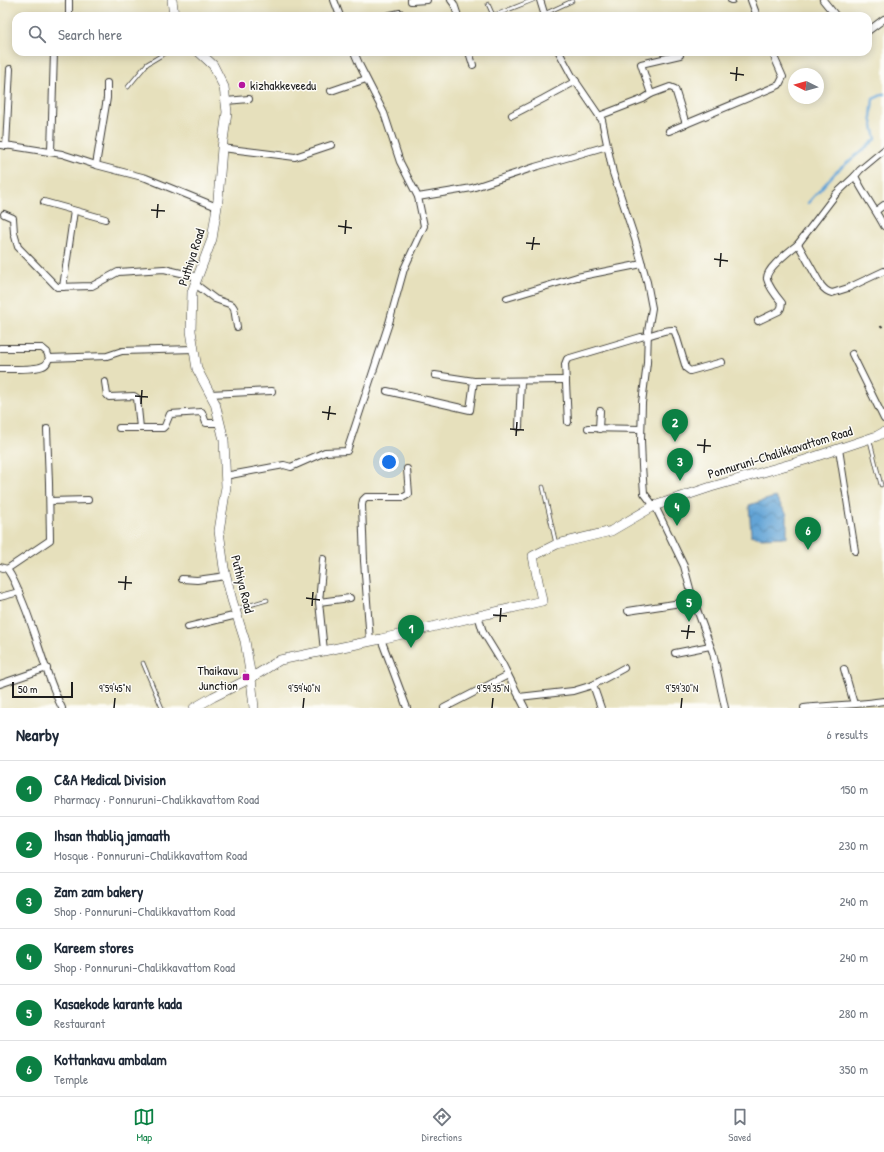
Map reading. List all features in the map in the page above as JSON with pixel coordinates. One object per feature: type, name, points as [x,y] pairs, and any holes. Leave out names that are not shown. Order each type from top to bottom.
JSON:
[{"type":"street","points":[[69,0],[69,12]]},
{"type":"street","points":[[172,0],[174,12]]},
{"type":"street","points":[[334,0],[338,12]]},
{"type":"street","points":[[411,0],[411,2],[427,0]]},
{"type":"street","points":[[451,0],[457,12]]},
{"type":"street","points":[[540,0],[544,12]]},
{"type":"street","points":[[751,0],[756,12]]},
{"type":"street","points":[[823,0],[833,12]]},
{"type":"street","points":[[872,28],[884,19]]},
{"type":"street","points":[[51,151],[54,56]]},
{"type":"street","name":"Puthiya Road","points":[[203,56],[213,65],[224,87],[227,112],[222,148],[217,207],[212,239],[192,292],[191,331],[197,369],[215,403],[224,440],[226,487],[219,531],[224,568],[245,640],[254,708]]},
{"type":"street","points":[[225,476],[284,465],[290,467],[324,452],[347,451],[389,323],[404,269],[424,226],[418,197],[400,162],[384,113],[356,56]]},
{"type":"street","points":[[470,56],[473,65]]},
{"type":"street","points":[[561,56],[602,120],[614,173],[635,238],[647,282],[652,308],[642,403],[641,429],[644,493],[657,510],[684,566],[694,600],[713,653],[725,708]]},
{"type":"street","points":[[651,94],[641,64],[676,56]]},
{"type":"street","points":[[669,131],[779,85],[783,77],[774,56]]},
{"type":"street","points":[[10,69],[3,146],[51,151],[62,154],[96,165],[146,178],[217,207]]},
{"type":"street","points":[[331,91],[366,79]]},
{"type":"street","points":[[512,114],[576,81]]},
{"type":"street","points":[[96,165],[107,98],[107,82]]},
{"type":"street","points":[[599,116],[670,87],[676,88],[686,124]]},
{"type":"street","points":[[226,101],[249,99]]},
{"type":"street","points":[[222,148],[295,157],[332,146]]},
{"type":"street","points":[[418,197],[472,188],[535,167],[607,146]]},
{"type":"street","points":[[758,321],[779,311],[781,308],[782,304],[767,281],[767,275],[772,267],[798,244],[836,194],[860,170],[884,150]]},
{"type":"street","points":[[855,176],[884,226]]},
{"type":"street","points":[[44,202],[105,219]]},
{"type":"street","points":[[876,211],[884,205]]},
{"type":"street","points":[[62,287],[74,211]]},
{"type":"street","points":[[4,214],[13,218],[14,233],[18,248],[57,287],[92,286],[118,272],[164,269],[196,280],[215,299],[232,305],[234,308],[237,327]]},
{"type":"street","points":[[798,244],[824,290],[832,293],[848,288],[884,271]]},
{"type":"street","points":[[507,298],[577,278],[642,264]]},
{"type":"street","points":[[568,422],[565,364],[567,359],[641,337],[674,330],[686,368],[690,371],[722,362]]},
{"type":"street","points":[[0,348],[42,348],[47,352],[48,358],[47,363],[44,366],[36,368],[0,369]]},
{"type":"street","points":[[48,358],[107,356],[122,351],[194,350]]},
{"type":"street","points":[[852,354],[884,419]]},
{"type":"street","points":[[435,375],[474,381],[566,380]]},
{"type":"street","points":[[387,391],[470,410],[474,381]]},
{"type":"street","points":[[519,427],[521,381]]},
{"type":"street","points":[[105,382],[107,395],[109,398],[134,396],[137,398],[140,428]]},
{"type":"street","points":[[210,394],[272,391]]},
{"type":"street","points":[[599,429],[600,411]]},
{"type":"street","points":[[119,428],[163,428],[170,414],[202,412],[206,423],[220,423]]},
{"type":"street","points":[[588,428],[641,429]]},
{"type":"street","points":[[7,569],[50,540],[50,501],[46,429]]},
{"type":"street","name":"Ponnuruni-Chalikkavattom Road","points":[[194,708],[212,697],[251,678],[280,660],[381,639],[542,601],[533,556],[557,544],[611,530],[654,506],[711,487],[805,460],[870,439],[884,432]]},
{"type":"street","points":[[839,449],[855,551]]},
{"type":"street","points":[[370,641],[364,561],[363,500],[366,497],[404,497],[409,494],[407,469]]},
{"type":"street","points":[[50,501],[88,500]]},
{"type":"street","points":[[323,559],[319,602],[324,650]]},
{"type":"street","points":[[0,567],[7,569],[19,592],[62,708]]},
{"type":"street","points":[[182,579],[197,580],[226,576]]},
{"type":"street","points":[[0,597],[19,592]]},
{"type":"street","points":[[319,602],[350,598]]},
{"type":"street","points":[[628,611],[694,600]]},
{"type":"street","points":[[188,627],[236,612]]},
{"type":"street","points":[[478,615],[483,632],[502,663],[525,708]]},
{"type":"street","points":[[381,639],[407,708]]},
{"type":"street","points":[[675,653],[710,646]]},
{"type":"street","points":[[0,684],[47,668]]},
{"type":"street","points":[[519,697],[573,691],[593,685],[624,668]]},
{"type":"street","points":[[844,669],[854,704]]},
{"type":"street","points":[[444,708],[508,675]]},
{"type":"street","points":[[593,685],[601,708]]},
{"type":"street","points":[[804,708],[881,703]]},
{"type":"lane","points":[[503,12],[533,0]]},
{"type":"lane","points":[[551,12],[572,1]]},
{"type":"lane","points":[[488,4],[492,12]]},
{"type":"lane","points":[[128,86],[147,64],[160,56]]},
{"type":"lane","points":[[870,439],[881,485]]},
{"type":"lane","points":[[543,487],[557,544]]},
{"type":"lane","points":[[236,612],[267,600]]},
{"type":"lane","points":[[143,663],[162,708]]},
{"type":"path","points":[[880,327],[884,326]]},
{"type":"water","points":[[775,497],[787,514],[787,537],[760,538],[750,535],[749,505]]},
{"type":"waterway","points":[[808,203],[835,173],[876,139],[871,117],[873,99],[884,94]]},
{"type":"place","name":"kizhakkeveedu","points":[[242,85]]},
{"type":"place","name":"Ihsan thabliq jamaath","points":[[675,442]]},
{"type":"place","name":"Zam zam bakery","points":[[680,481]]},
{"type":"place","name":"Kareem stores","points":[[677,526]]},
{"type":"place","name":"Kottankavu ambalam","points":[[808,550]]},
{"type":"place","name":"Kasaekode karante kada","points":[[689,622]]},
{"type":"place","name":"C&A Medical Division","points":[[411,648]]},
{"type":"place","name":"Thaikavu Junction","points":[[246,677]]}]
